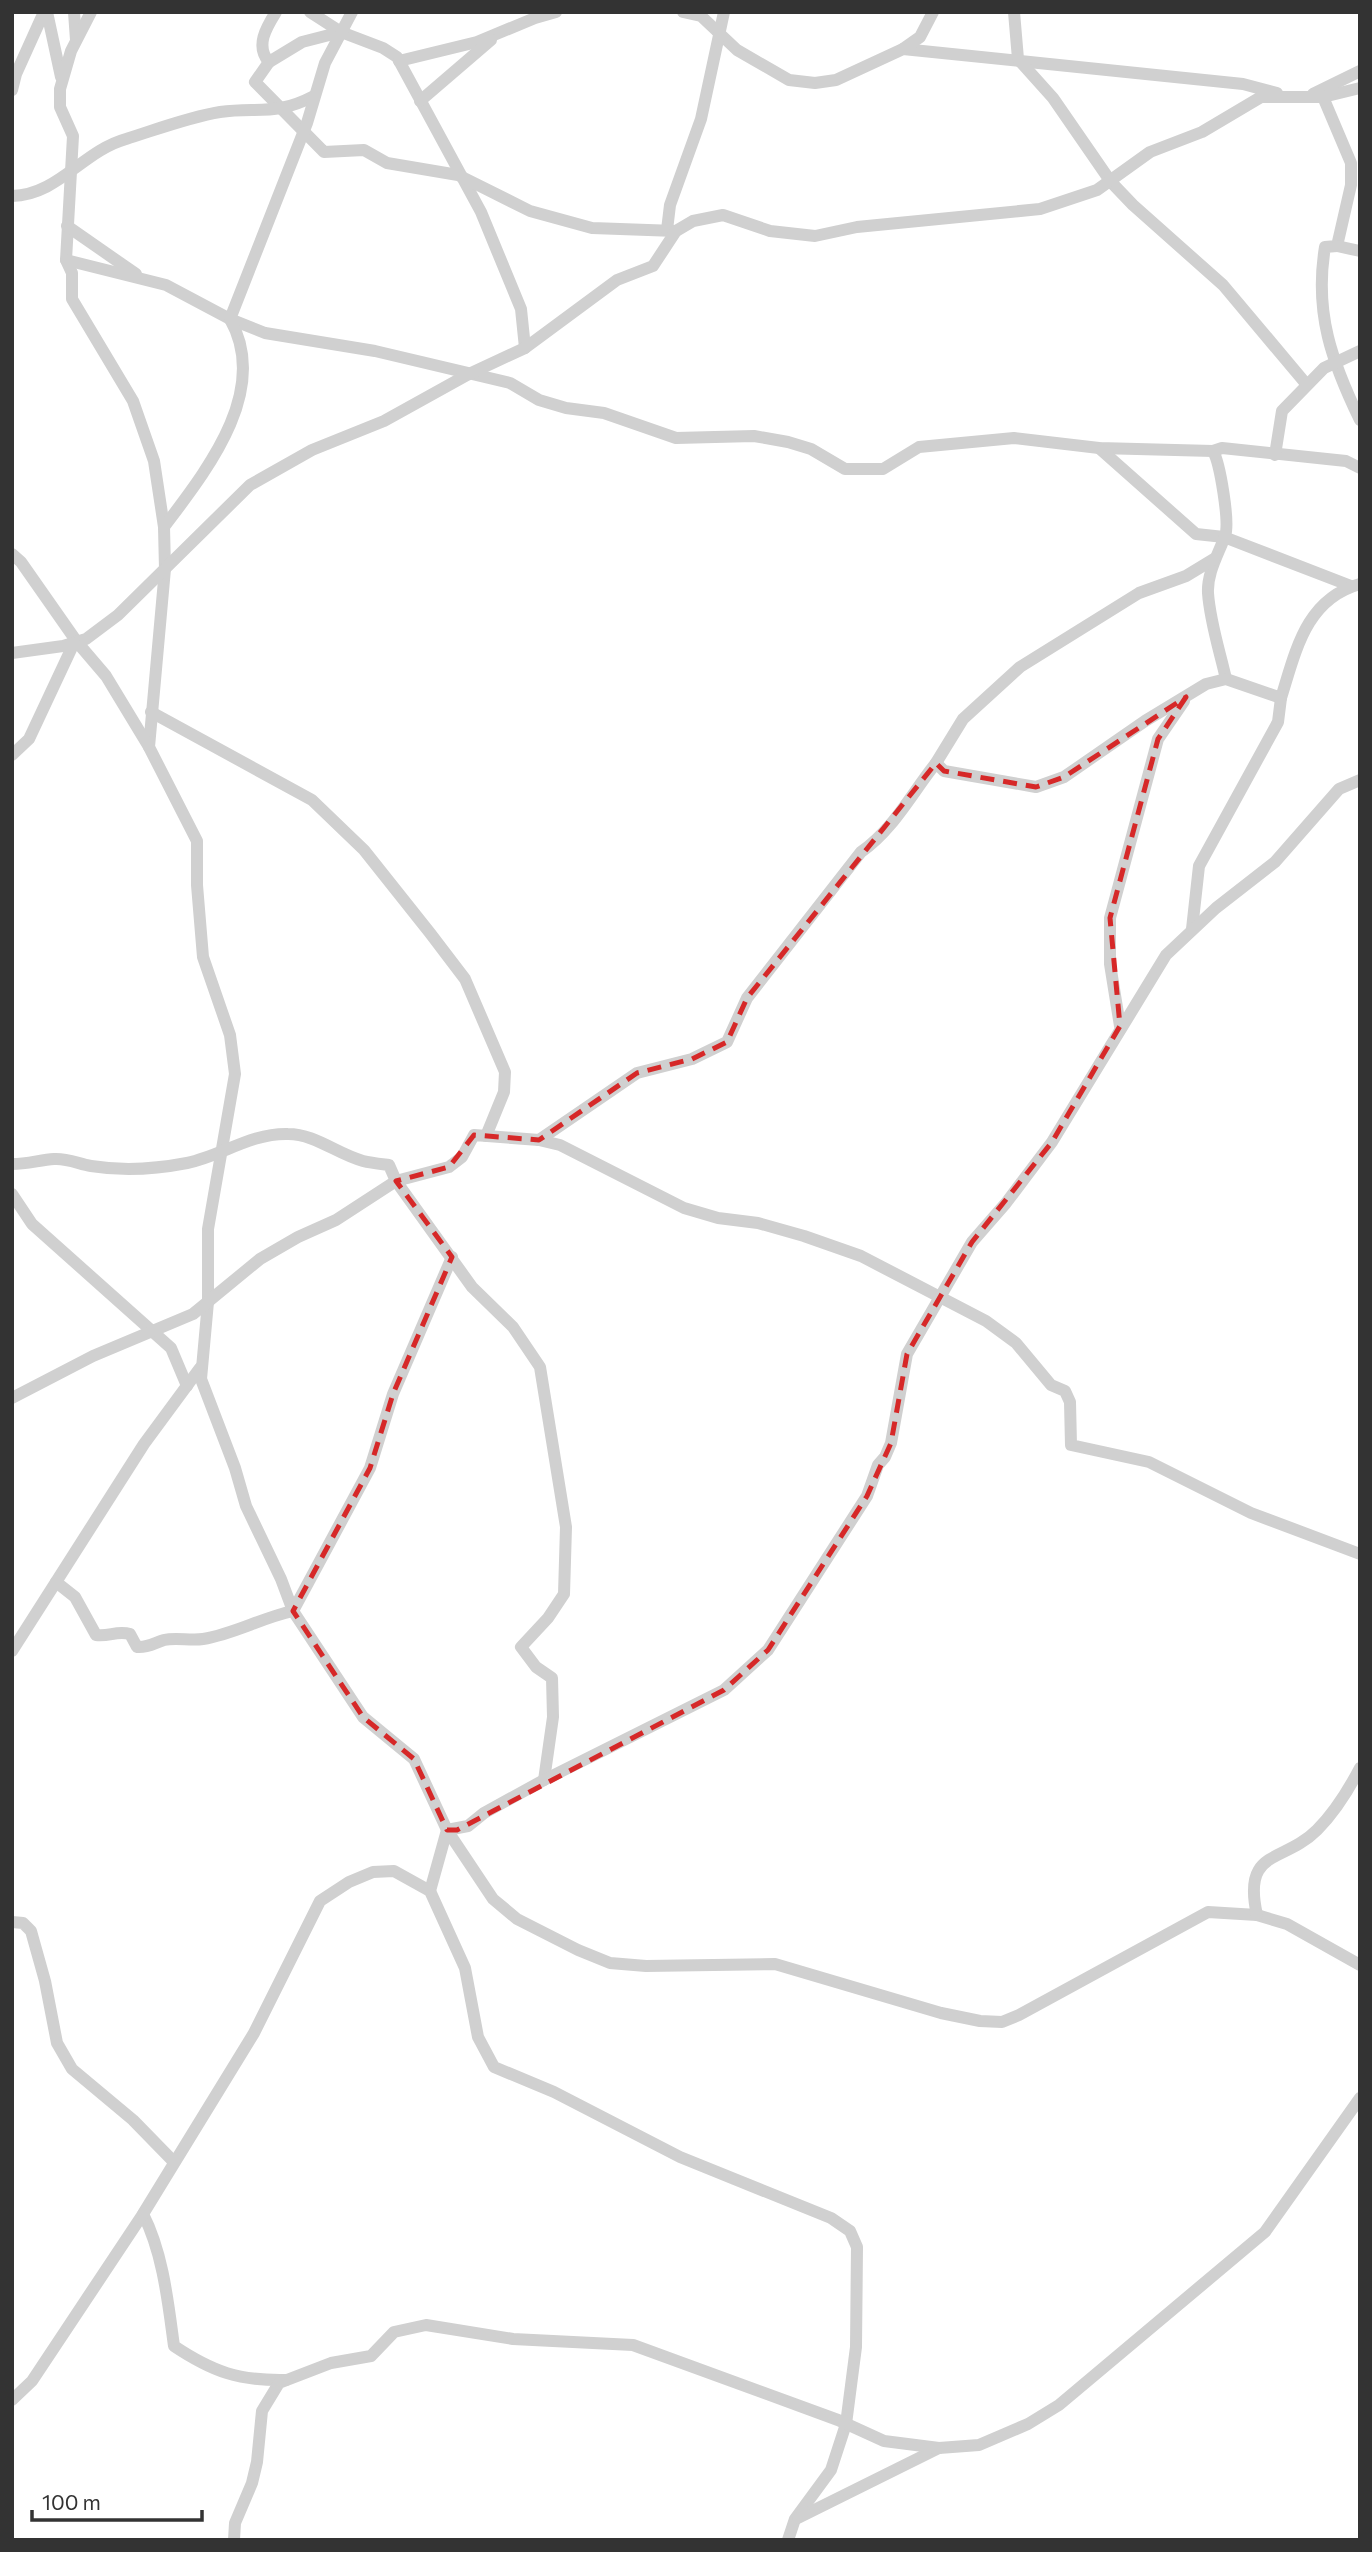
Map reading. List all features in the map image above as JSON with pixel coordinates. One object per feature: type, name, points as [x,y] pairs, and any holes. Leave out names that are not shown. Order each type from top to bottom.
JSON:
[{"type":"street","points":[[45,12],[61,81],[60,107],[72,136],[66,260],[72,274],[72,299],[133,401],[154,461],[164,527],[165,569],[149,747]]},
{"type":"street","points":[[12,90],[16,74],[45,12]]},
{"type":"street","points":[[74,12],[76,40]]},
{"type":"street","points":[[61,81],[76,40],[91,12]]},
{"type":"street","points":[[270,62],[261,48],[276,12]]},
{"type":"street","points":[[310,12],[341,32],[395,54],[442,137],[458,175],[481,212],[521,309],[525,348]]},
{"type":"street","points":[[230,319],[303,134],[314,96],[352,12]]},
{"type":"street","points":[[399,61],[477,43],[556,12]]},
{"type":"street","points":[[683,12],[701,16],[737,50],[789,80],[815,83],[836,80],[903,49],[920,37],[933,12]]},
{"type":"street","points":[[12,653],[86,639],[118,615],[250,485],[312,450],[384,421],[467,375],[525,348],[617,280],[653,266],[672,230],[670,205],[701,119],[724,12]]},
{"type":"street","points":[[1014,12],[1018,59],[1053,98],[1111,182],[1223,285],[1307,385]]},
{"type":"street","points":[[341,32],[302,42],[270,62],[255,82],[303,134],[324,152],[364,150],[387,163],[458,175],[530,211],[592,228],[672,230],[693,220],[710,215],[723,215],[770,231],[815,236],[857,227],[1017,214],[1071,200],[1111,182],[1150,152],[1202,132],[1261,97],[1323,97],[1360,88]]},
{"type":"street","points":[[421,101],[499,33]]},
{"type":"street","points":[[903,49],[1023,64],[1243,84],[1284,95]]},
{"type":"street","points":[[1309,96],[1360,71]]},
{"type":"street","points":[[12,195],[30,195],[56,184],[70,171],[106,147],[127,138],[220,112],[281,110],[314,96]]},
{"type":"street","points":[[1323,97],[1351,163],[1351,185],[1337,246]]},
{"type":"street","points":[[67,226],[145,281]]},
{"type":"street","points":[[1360,251],[1337,246],[1325,247],[1320,276],[1333,363],[1360,420]]},
{"type":"street","points":[[66,260],[166,285],[230,319],[265,333],[375,351],[467,375],[510,383],[539,400],[566,408],[604,413],[676,438],[754,436],[788,442],[811,449],[845,469],[883,469],[919,447],[1014,438],[1099,448],[1213,451],[1222,448],[1346,461],[1360,468]]},
{"type":"street","points":[[164,527],[198,481],[239,408],[242,339],[230,319]]},
{"type":"street","points":[[1275,455],[1282,411],[1333,363],[1360,351]]},
{"type":"street","points":[[1099,448],[1196,534],[1224,537],[1355,585]]},
{"type":"street","points":[[1213,451],[1221,481],[1224,537],[1214,559],[1208,592],[1226,679]]},
{"type":"street","points":[[1346,461],[1360,456]]},
{"type":"street","points":[[12,554],[21,562],[76,643],[106,676],[149,747],[197,841],[197,885],[203,957],[235,1056],[235,1074],[208,1229],[208,1302],[200,1368],[201,1379],[235,1468],[246,1506],[281,1579],[293,1611],[363,1717],[414,1759],[447,1830],[493,1899],[517,1919],[579,1951],[610,1963],[646,1966],[775,1964],[941,2013],[980,2021],[1002,2022],[1019,2015],[1208,1912],[1257,1916],[1287,1924],[1360,1965]]},
{"type":"street","points":[[539,1140],[637,1073],[692,1059],[727,1042],[747,998],[861,852],[876,842],[890,825],[936,763],[963,719],[1020,667],[1139,593],[1186,576],[1214,559]]},
{"type":"street","points":[[1192,929],[1199,866],[1278,722],[1281,698],[1294,657],[1314,613],[1325,600],[1355,585]]},
{"type":"street","points":[[12,755],[29,739],[76,643]]},
{"type":"street","points":[[936,763],[944,771],[1037,787],[1064,777],[1145,721],[1206,684],[1226,679],[1281,698]]},
{"type":"street","points":[[1120,1026],[1110,964],[1110,918],[1158,739],[1186,698]]},
{"type":"street","points":[[151,712],[313,800],[364,850],[430,933],[465,979],[505,1072],[504,1092],[486,1136]]},
{"type":"street","points":[[447,1830],[468,1826],[484,1813],[544,1780],[724,1690],[768,1650],[867,1496],[878,1465],[891,1444],[906,1354],[972,1241],[1006,1203],[1052,1142],[1120,1026],[1139,1004],[1166,955],[1192,929],[1275,862],[1339,789],[1360,780]]},
{"type":"street","points":[[12,1164],[38,1164],[54,1159],[92,1166],[139,1169],[211,1157],[222,1148],[255,1138],[289,1134],[311,1138],[363,1161],[389,1165],[396,1181],[472,1286],[513,1327],[540,1367],[566,1527],[564,1594],[548,1618],[521,1647],[536,1667],[552,1678],[553,1717],[544,1780]]},
{"type":"street","points":[[12,1398],[93,1356],[193,1314],[260,1259],[336,1220],[396,1181],[449,1167],[462,1157],[474,1135],[539,1140],[560,1145],[684,1208],[718,1218],[758,1223],[838,1247],[941,1297],[986,1321],[1016,1343],[1051,1385],[1065,1391],[1070,1402],[1071,1445],[1160,1466],[1251,1513],[1360,1554]]},
{"type":"street","points":[[12,1194],[32,1224],[171,1348],[187,1386]]},
{"type":"street","points":[[56,1582],[75,1597],[96,1635],[104,1636],[120,1630],[130,1633],[137,1647],[166,1640],[200,1639],[293,1611],[370,1468],[393,1394],[452,1257]]},
{"type":"street","points":[[12,1651],[144,1444],[200,1368]]},
{"type":"street","points":[[1257,1916],[1252,1892],[1258,1872],[1271,1856],[1316,1831],[1360,1768]]},
{"type":"street","points":[[430,1891],[447,1830]]},
{"type":"street","points":[[12,2400],[32,2381],[143,2214],[173,2161],[254,2033],[320,1901],[349,1882],[373,1872],[394,1871],[430,1891],[465,1968],[478,2037],[494,2067],[554,2092],[680,2157],[831,2218],[850,2231],[857,2247],[856,2347],[846,2424],[831,2470],[795,2519],[789,2535],[781,2540]]},
{"type":"street","points":[[12,1922],[23,1923],[31,1931],[46,1981],[57,2043],[72,2069],[133,2120],[173,2161]]},
{"type":"street","points":[[234,2540],[235,2524],[257,2462],[262,2411],[268,2397],[279,2383],[331,2363],[371,2356],[394,2332],[426,2325],[513,2339],[633,2345],[657,2351],[683,2365],[846,2424],[884,2441],[939,2448],[979,2445],[1028,2424],[1059,2405],[1242,2254],[1265,2232],[1360,2098]]},
{"type":"street","points":[[143,2214],[154,2235],[174,2346],[217,2370],[252,2381],[286,2380]]},
{"type":"street","points":[[788,2540],[795,2519],[939,2448]]},
{"type":"highlighted area","points":[[1186,697],[1158,739],[1110,918],[1120,1026],[1052,1142],[972,1242],[907,1354],[891,1443],[867,1496],[768,1650],[724,1690],[457,1830],[447,1830],[414,1759],[363,1717],[293,1611],[370,1468],[393,1394],[452,1257],[396,1181],[449,1167],[474,1135],[539,1140],[637,1073],[692,1059],[727,1042],[747,998],[936,763],[944,771],[1036,787],[1064,777]]}]
